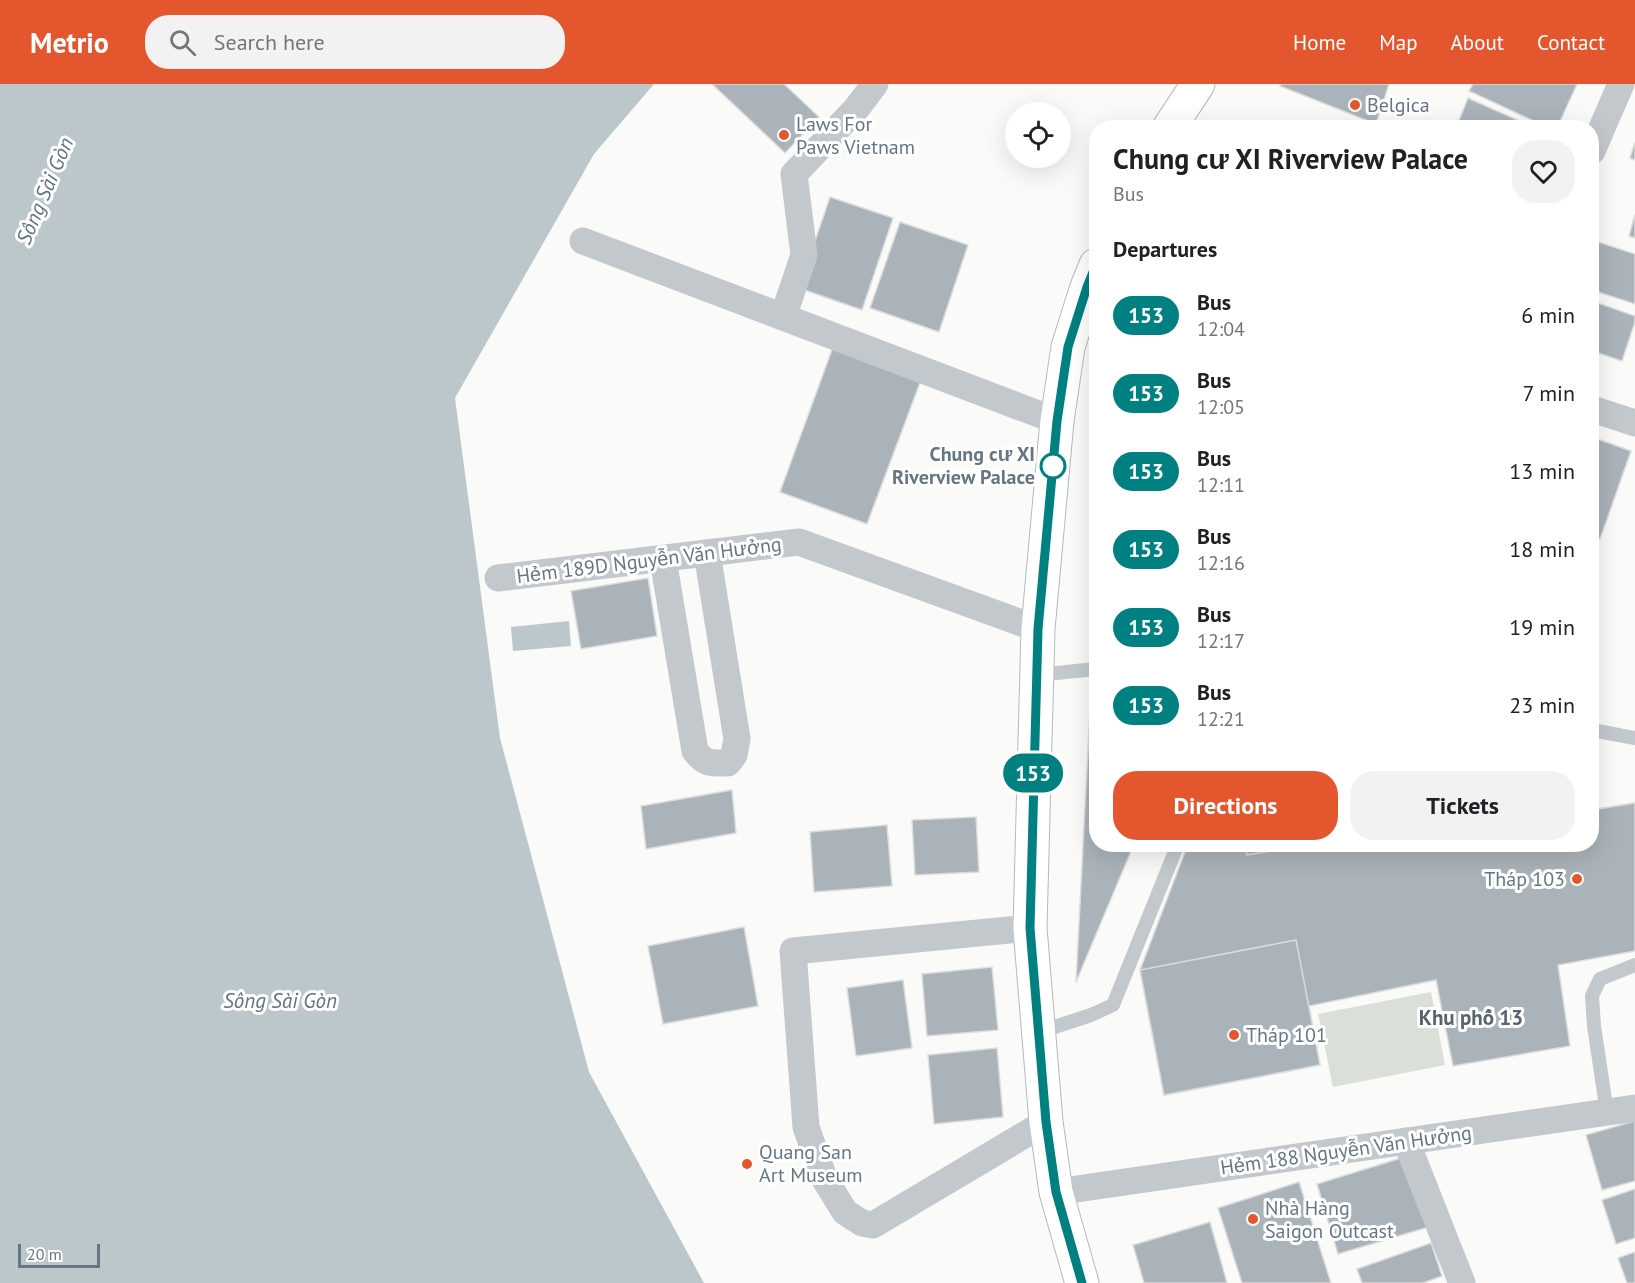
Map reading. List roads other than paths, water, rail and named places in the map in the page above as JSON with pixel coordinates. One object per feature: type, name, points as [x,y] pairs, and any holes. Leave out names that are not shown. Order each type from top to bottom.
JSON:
[{"type":"main road","points":[[1174,120],[1198,84]]},
{"type":"main road","points":[[1082,1283],[1056,1192],[1046,1122],[1030,928],[1038,629],[1057,421],[1068,347],[1089,282]]},
{"type":"street","points":[[783,317],[804,255],[794,174],[856,109],[875,84]]},
{"type":"street","points":[[1599,135],[1621,84]]},
{"type":"street","points":[[583,242],[1057,421]]},
{"type":"street","points":[[1599,411],[1635,423]]},
{"type":"street","name":"Hẻm 189D Nguyễn Văn Hưởng","points":[[498,578],[799,542],[1038,629]]},
{"type":"street","points":[[663,559],[695,751],[702,760],[712,763],[728,763],[734,755],[737,739],[707,553]]},
{"type":"street","points":[[1030,928],[793,951],[806,1127],[824,1178],[845,1212],[862,1223],[873,1225],[1046,1122]]},
{"type":"street","name":"Hẻm 188 Nguyễn Văn Hưởng","points":[[1056,1192],[1635,1108]]},
{"type":"street","points":[[1406,1141],[1462,1283]]},
{"type":"lane","points":[[1036,675],[1089,670]]},
{"type":"lane","points":[[1599,731],[1635,738]]},
{"type":"lane","points":[[1039,1032],[1091,1015],[1113,1005],[1175,852]]},
{"type":"lane","points":[[1607,1113],[1594,1026],[1592,996],[1600,980],[1635,965]]},
{"type":"water","name":"Sông Sài Gòn","points":[[0,84],[654,84],[594,154],[455,398],[500,738],[589,1072],[704,1283],[0,1283]]},
{"type":"water","points":[[569,621],[571,646],[513,651],[511,627]]},
{"type":"place","name":"Belgica","points":[[1355,105]]},
{"type":"place","name":"Laws For Paws Vietnam","points":[[784,135]]},
{"type":"place","name":"Chung cư XI Riverview Palace","points":[[1053,466]]},
{"type":"place","name":"Tháp 103","points":[[1577,879]]},
{"type":"place","name":"Tháp 101","points":[[1234,1035]]},
{"type":"place","name":"Quang San Art Museum","points":[[747,1164]]},
{"type":"place","name":"Nhà Hàng Saigon Outcast","points":[[1253,1219]]},
{"type":"district","name":"Khu phố 13","points":[[1471,1018]]}]
